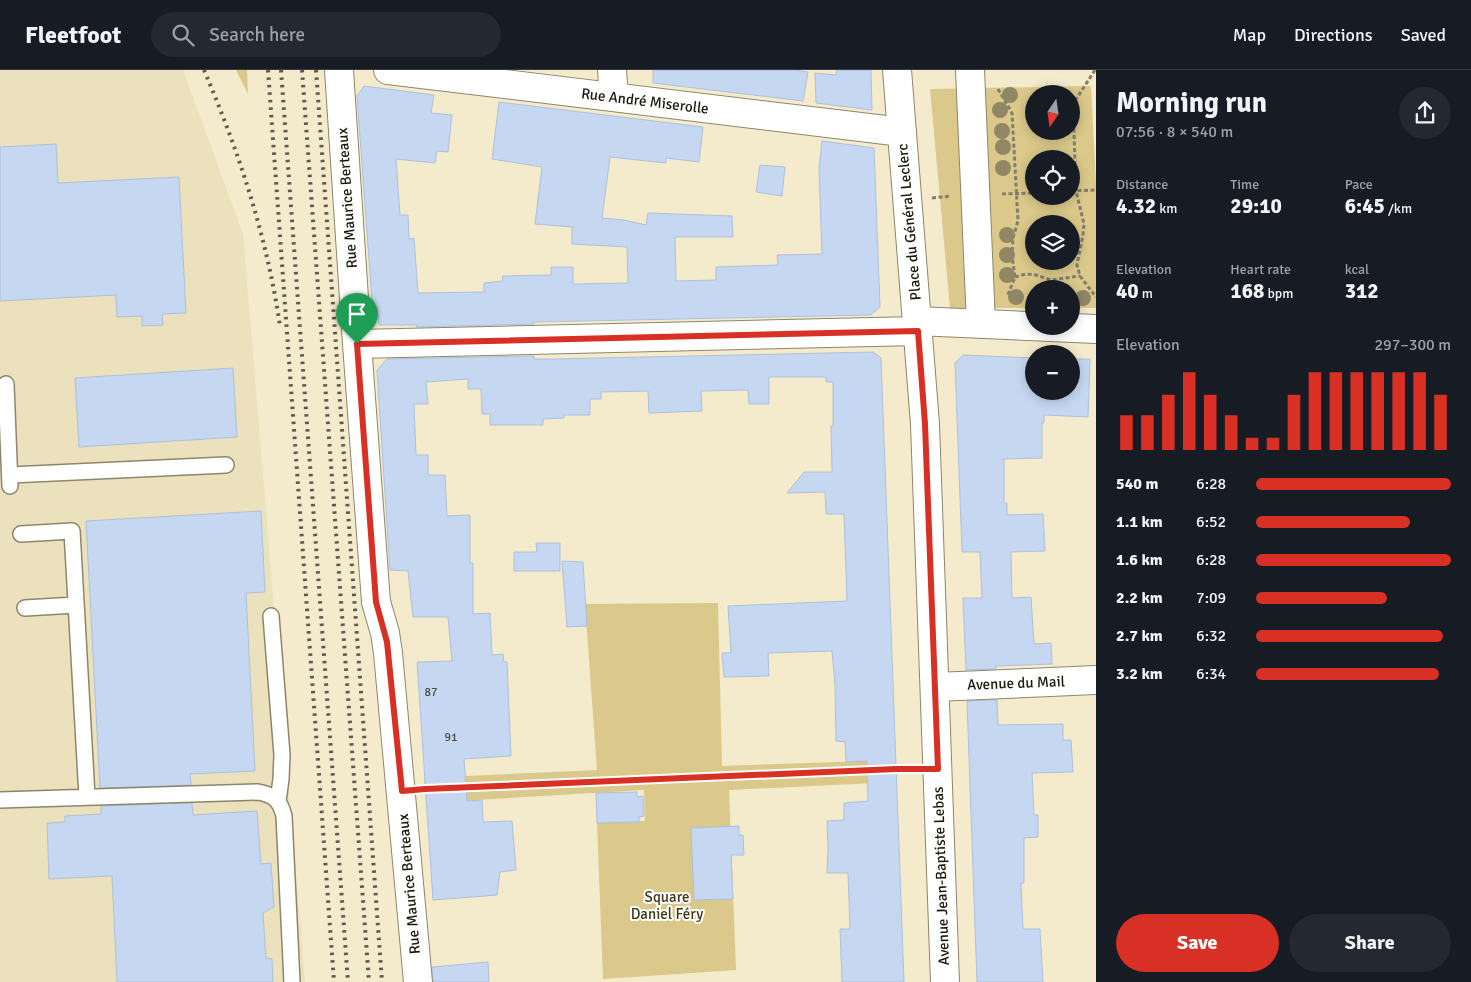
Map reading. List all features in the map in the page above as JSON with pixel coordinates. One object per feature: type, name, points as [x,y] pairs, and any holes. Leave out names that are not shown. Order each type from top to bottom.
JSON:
[{"type":"street","name":"Rue Maurice Berteaux","points":[[339,70],[376,602],[387,642],[418,982]]},
{"type":"street","name":"Rue André Miserolle","points":[[388,70],[902,132]]},
{"type":"street","points":[[612,70],[614,97]]},
{"type":"street","name":"Place du Général Leclerc","points":[[908,70],[897,70],[918,326],[988,324],[1096,329]]},
{"type":"street","points":[[970,70],[988,324]]},
{"type":"street","points":[[357,344],[918,326]]},
{"type":"street","name":"Avenue Jean-Baptiste Lebas","points":[[918,326],[925,424],[945,982]]},
{"type":"street","name":"Avenue du Mail","points":[[935,687],[1096,680]]},
{"type":"lane","points":[[6,384],[10,483],[226,465]]},
{"type":"lane","points":[[21,534],[72,531],[87,797]]},
{"type":"lane","points":[[25,608],[76,605]]},
{"type":"lane","points":[[271,616],[282,755],[278,801],[284,816],[292,982]]},
{"type":"lane","points":[[0,800],[258,792],[270,795],[278,801]]},
{"type":"path","points":[[1073,150],[1073,104],[1095,70]]},
{"type":"path","points":[[988,324],[1015,277],[1012,256],[1013,238],[1018,221],[1012,113],[996,87]]},
{"type":"path","points":[[1080,191],[1096,190]]},
{"type":"path","points":[[1078,205],[1084,224],[1077,265],[1080,276],[1096,297]]},
{"type":"path","points":[[1015,277],[1026,274],[1052,280],[1080,276]]},
{"type":"path","points":[[402,791],[896,769],[938,769]]},
{"type":"shaded area","points":[[0,70],[183,70],[243,234],[305,982],[0,982]]},
{"type":"green space","points":[[236,70],[247,70],[248,94]]},
{"type":"green space","points":[[1080,86],[1091,86],[1096,183],[1096,308],[1080,308],[1080,280],[1025,280],[1025,308],[950,308],[930,89],[1025,87],[1025,140],[1080,140]]},
{"type":"green space","name":"Square Daniel Féry","points":[[718,603],[722,766],[895,760],[896,782],[729,790],[736,970],[603,979],[597,823],[645,821],[644,790],[426,803],[424,778],[597,770],[585,604]]},
{"type":"building","points":[[653,70],[794,70],[808,72],[803,101],[653,83]]},
{"type":"building","points":[[837,70],[871,70],[872,110],[816,103],[815,73],[836,75]]},
{"type":"building","points":[[364,86],[434,95],[431,113],[452,115],[448,152],[437,151],[435,163],[396,159],[400,215],[408,215],[409,239],[414,238],[418,293],[484,292],[484,283],[503,281],[502,276],[551,275],[551,267],[573,267],[573,284],[628,283],[627,247],[572,244],[572,227],[535,224],[542,167],[492,159],[499,102],[703,127],[699,162],[666,158],[666,163],[610,157],[602,218],[646,225],[648,213],[732,216],[733,237],[675,237],[676,281],[716,280],[716,267],[778,265],[777,255],[822,254],[819,169],[822,141],[874,148],[880,307],[871,315],[534,322],[534,324],[416,327],[418,325],[379,325],[378,314],[373,314],[357,96]]},
{"type":"building","points":[[56,144],[58,183],[179,177],[186,313],[162,314],[163,325],[142,326],[142,316],[117,317],[116,295],[0,301],[0,147]]},
{"type":"building","points":[[760,165],[785,167],[782,196],[756,192]]},
{"type":"building","points":[[873,352],[881,358],[904,982],[842,982],[840,929],[850,929],[848,873],[827,873],[827,821],[844,820],[844,803],[868,801],[867,761],[846,762],[845,742],[836,741],[835,684],[832,651],[768,653],[769,676],[724,677],[722,653],[731,653],[728,606],[847,601],[844,514],[826,514],[825,492],[787,493],[804,472],[832,472],[831,426],[833,426],[833,382],[826,382],[826,377],[769,377],[769,404],[749,404],[748,390],[701,391],[702,411],[649,413],[648,391],[601,392],[601,399],[590,399],[590,415],[564,415],[564,418],[543,419],[543,425],[490,425],[490,414],[482,414],[481,389],[468,389],[468,379],[426,382],[428,404],[414,404],[416,455],[428,455],[428,475],[445,475],[447,516],[470,515],[470,563],[473,563],[473,614],[490,613],[492,655],[503,654],[504,662],[507,662],[511,756],[464,759],[467,801],[482,800],[483,822],[512,821],[516,870],[500,872],[497,895],[433,900],[417,662],[452,661],[448,617],[413,617],[408,571],[390,570],[377,370],[387,359],[534,356],[534,359],[555,359]]},
{"type":"building","points":[[963,355],[1025,358],[1025,400],[1080,400],[1080,359],[1090,359],[1088,417],[1044,415],[1044,423],[1042,423],[1042,458],[1004,459],[1004,503],[1007,503],[1007,515],[1043,514],[1045,551],[1011,552],[1012,598],[1031,597],[1034,644],[1051,643],[1052,664],[996,666],[996,669],[966,670],[963,598],[982,598],[980,552],[962,552],[955,363]]},
{"type":"building","points":[[233,368],[237,437],[79,447],[75,378]]},
{"type":"building","points":[[261,511],[265,592],[246,593],[255,771],[190,774],[191,785],[100,788],[86,521]]},
{"type":"building","points":[[536,543],[560,543],[560,571],[514,571],[514,552],[537,552]]},
{"type":"building","points":[[562,561],[583,562],[587,626],[567,627]]},
{"type":"building","points":[[997,700],[998,725],[1063,724],[1063,740],[1071,740],[1073,772],[1032,773],[1034,815],[1038,815],[1038,837],[1024,838],[1024,883],[1021,883],[1023,929],[1040,929],[1043,982],[977,982],[967,701]]},
{"type":"building","points":[[637,792],[637,797],[643,796],[644,816],[639,817],[639,822],[597,823],[596,793]]},
{"type":"building","points":[[192,803],[193,815],[257,811],[261,864],[271,863],[274,907],[263,913],[266,958],[272,959],[273,982],[117,982],[112,876],[49,879],[47,823],[65,822],[65,816],[101,814],[101,806]]},
{"type":"building","points":[[739,826],[739,835],[743,835],[744,855],[731,855],[733,899],[694,900],[691,828]]},
{"type":"building","points":[[488,962],[489,982],[433,982],[432,967]]},
{"type":"railway","points":[[204,70],[229,132],[250,195],[268,260],[280,326]]},
{"type":"railway","points":[[268,70],[334,982]]},
{"type":"railway","points":[[281,70],[348,982]]},
{"type":"railway","points":[[302,70],[369,982]]},
{"type":"railway","points":[[316,70],[382,982]]},
{"type":"route","points":[[918,331],[925,424],[938,769],[896,769],[402,791],[387,642],[376,602],[357,344],[918,331]]}]
